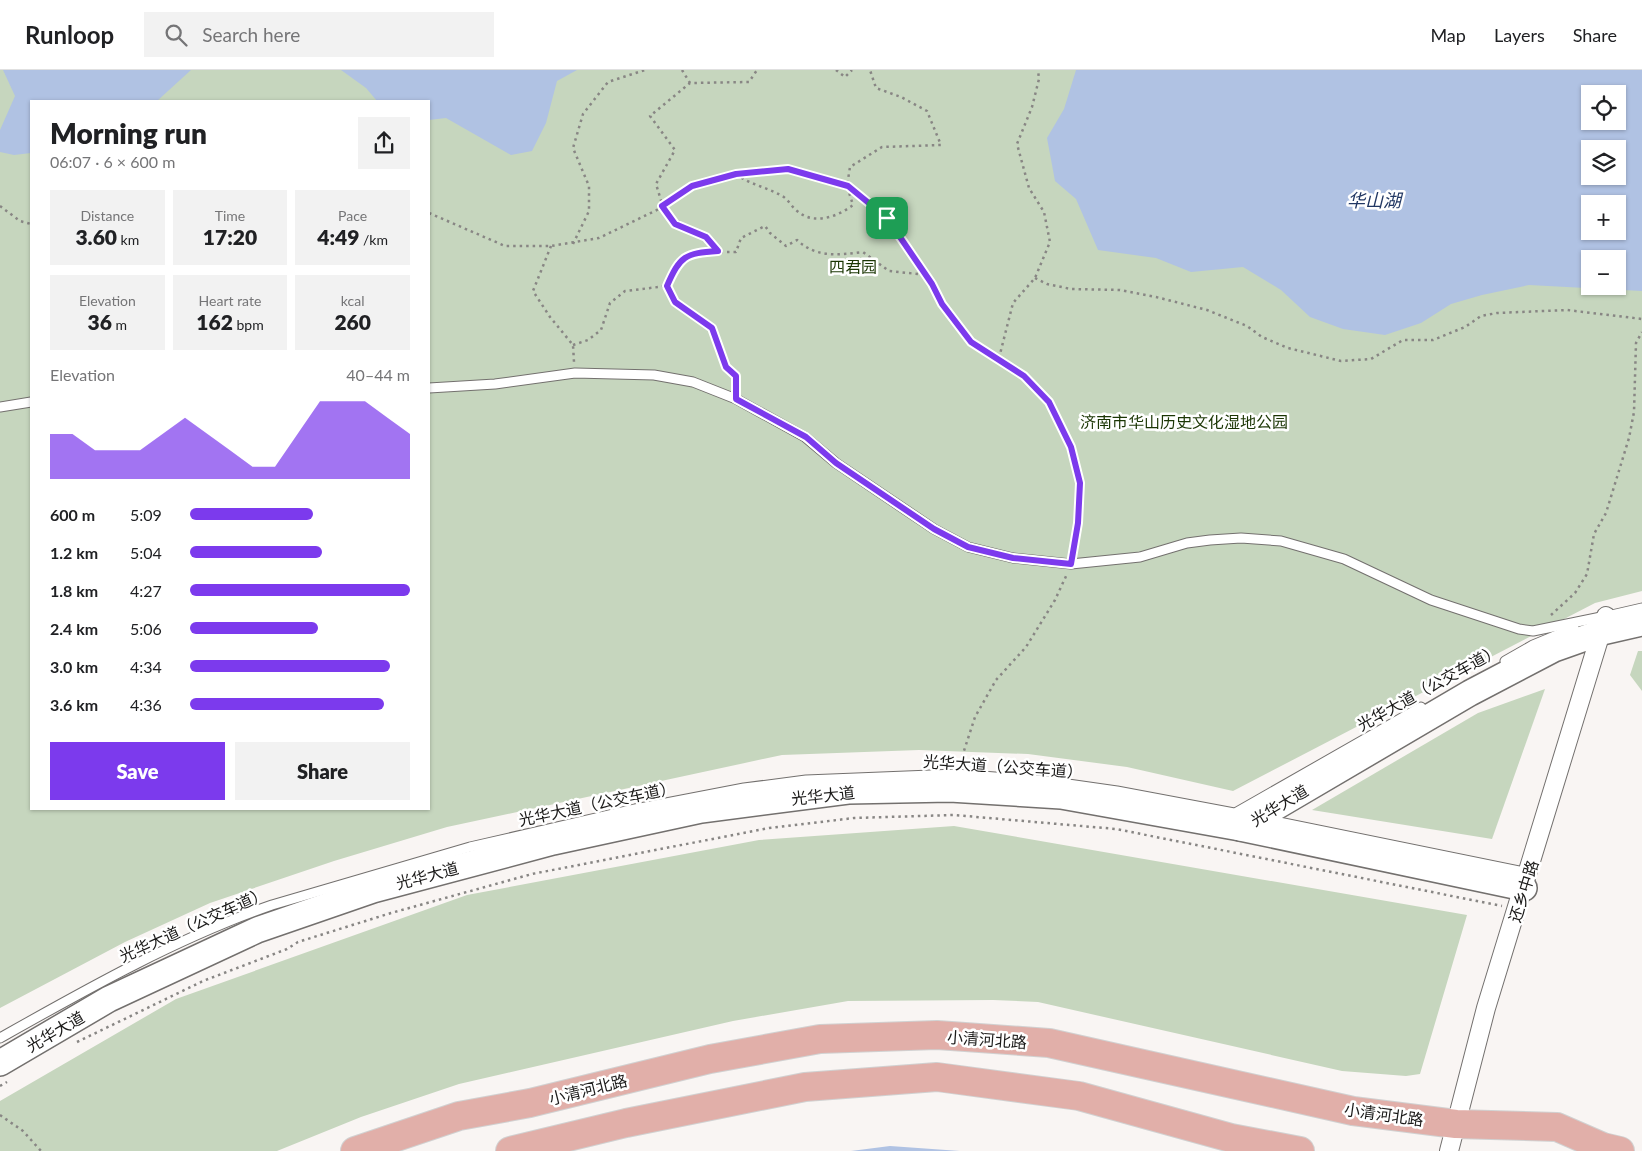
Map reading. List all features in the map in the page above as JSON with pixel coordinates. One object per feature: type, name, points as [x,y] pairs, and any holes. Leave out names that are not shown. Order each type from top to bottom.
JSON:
[{"type":"main road","name":"光华大道","points":[[4,1072],[109,999],[257,930],[372,890],[468,864],[553,842],[701,810],[848,791],[950,789],[1061,796],[1245,819],[1470,693],[1604,624],[1642,623]]},
{"type":"main road","points":[[1245,819],[1524,890]]},
{"type":"main road","name":"小清河北路","points":[[355,1151],[459,1116],[530,1103],[710,1060],[820,1039],[937,1035],[1049,1044],[1353,1111],[1456,1124],[1557,1127],[1604,1147],[1620,1151]]},
{"type":"main road","points":[[510,1151],[626,1123],[806,1086],[938,1077],[1079,1096],[1231,1138],[1300,1151]]},
{"type":"street","name":"还乡中路","points":[[1449,1151],[1486,1008],[1524,890],[1604,624]]},
{"type":"lane","points":[[430,388],[495,384],[575,374],[654,376],[693,382],[736,399],[806,437],[844,469],[934,529],[968,547],[1013,558],[1071,564],[1140,557],[1194,542],[1240,538],[1281,541],[1344,559],[1431,600],[1519,629],[1534,631],[1604,624]]},
{"type":"lane","points":[[0,407],[30,402]]},
{"type":"lane","name":"光华大道（公交车道）","points":[[1500,664],[1554,636],[1604,624],[1642,608]]},
{"type":"lane","name":"光华大道（公交车道）","points":[[0,1038],[71,998],[242,915],[452,852],[635,809],[744,788],[806,780],[956,774],[1047,781],[1245,819],[1432,702]]},
{"type":"path","points":[[573,244],[589,212],[589,186],[573,148],[583,114],[608,82],[644,70]]},
{"type":"path","points":[[682,70],[690,83]]},
{"type":"path","points":[[718,251],[706,237],[675,224],[662,206],[656,184],[675,150],[650,116],[690,83],[749,82],[757,70]]},
{"type":"path","points":[[836,70],[845,76],[852,70]]},
{"type":"path","points":[[736,174],[746,182],[784,196],[796,212],[814,219],[839,215],[853,205],[848,186],[850,167],[882,147],[941,145],[927,111],[901,97],[876,88],[870,70]]},
{"type":"path","points":[[999,358],[1013,303],[1035,278],[1050,242],[1044,212],[1029,188],[1016,144],[1032,107],[1039,79],[1038,70]]},
{"type":"path","points":[[430,213],[505,246],[573,244],[599,238],[662,206],[692,186],[736,174],[788,169],[848,186],[887,218],[927,275],[942,304],[971,342],[999,358],[1024,376],[1049,402],[1071,447],[1080,483],[1078,523],[1071,564],[1055,600],[1026,647],[996,680],[975,717],[956,774]]},
{"type":"path","points":[[0,206],[20,221],[30,224]]},
{"type":"path","points":[[667,286],[678,262],[696,252],[736,252],[741,238],[765,226],[770,233],[786,246],[797,240],[806,249],[830,256],[863,252],[889,271],[927,275]]},
{"type":"path","points":[[551,246],[533,291],[550,317],[573,345],[575,374]]},
{"type":"path","points":[[1035,278],[1048,284],[1071,289],[1120,290],[1207,310],[1247,326],[1262,337],[1288,348],[1341,361],[1371,359],[1403,340],[1433,340],[1465,327],[1481,316],[1497,313],[1567,310],[1642,319]]},
{"type":"path","points":[[573,345],[588,340],[602,330],[610,303],[625,291],[667,286]]},
{"type":"path","points":[[667,286],[675,302],[712,328],[726,367],[736,376],[736,399]]},
{"type":"path","points":[[1534,631],[1575,593],[1587,574],[1594,534],[1606,513],[1629,438],[1634,412],[1636,344],[1642,332]]},
{"type":"path","points":[[73,1044],[151,1005],[298,942],[462,892],[532,874],[675,845],[769,828],[854,818],[954,815],[1116,829],[1524,890]]},
{"type":"path","points":[[0,1086],[4,1072]]},
{"type":"path","points":[[0,1115],[24,1131],[41,1151]]},
{"type":"green space","name":"济南市华山历史文化湿地公园","points":[[0,70],[1642,70],[1642,591],[1595,603],[1233,791],[1127,767],[1028,754],[919,750],[782,755],[447,827],[334,861],[210,903],[125,942],[0,1008]]},
{"type":"green space","points":[[1638,651],[1642,651],[1642,691],[1630,675]]},
{"type":"green space","points":[[1545,689],[1492,839],[1312,810],[1478,713]]},
{"type":"green space","points":[[954,826],[1467,915],[1420,1074],[1406,1076],[1342,1071],[1038,1002],[993,1000],[848,1001],[733,1021],[459,1084],[361,1117],[277,1151],[0,1151],[0,1101],[176,999],[467,895],[759,840]]},
{"type":"water","points":[[3,70],[191,70],[158,100],[30,100],[30,153],[14,155],[0,152],[0,130],[15,96]]},
{"type":"water","points":[[341,70],[577,70],[557,81],[546,123],[532,151],[511,155],[446,118],[430,120],[430,100],[376,100],[366,88]]},
{"type":"water","name":"华山湖","points":[[1076,70],[1642,70],[1642,291],[1626,290],[1626,250],[1581,250],[1581,288],[1529,285],[1482,295],[1451,304],[1421,323],[1385,335],[1343,329],[1310,317],[1281,290],[1243,267],[1191,272],[1156,258],[1098,250],[1076,199],[1055,181],[1047,138],[1064,109]]},
{"type":"water","points":[[890,1146],[960,1151],[851,1151]]},
{"type":"route","points":[[788,169],[848,186],[887,218],[932,284],[942,304],[971,342],[999,358],[1024,376],[1049,402],[1071,447],[1080,483],[1078,523],[1071,564],[1013,558],[968,547],[934,529],[836,463],[806,437],[736,399],[736,376],[726,367],[712,328],[675,302],[667,286],[678,262],[696,252],[718,251],[706,237],[675,224],[662,206],[692,186],[736,174],[788,169]]},
{"type":"park label","name":"四君园","points":[[853,266]]}]
